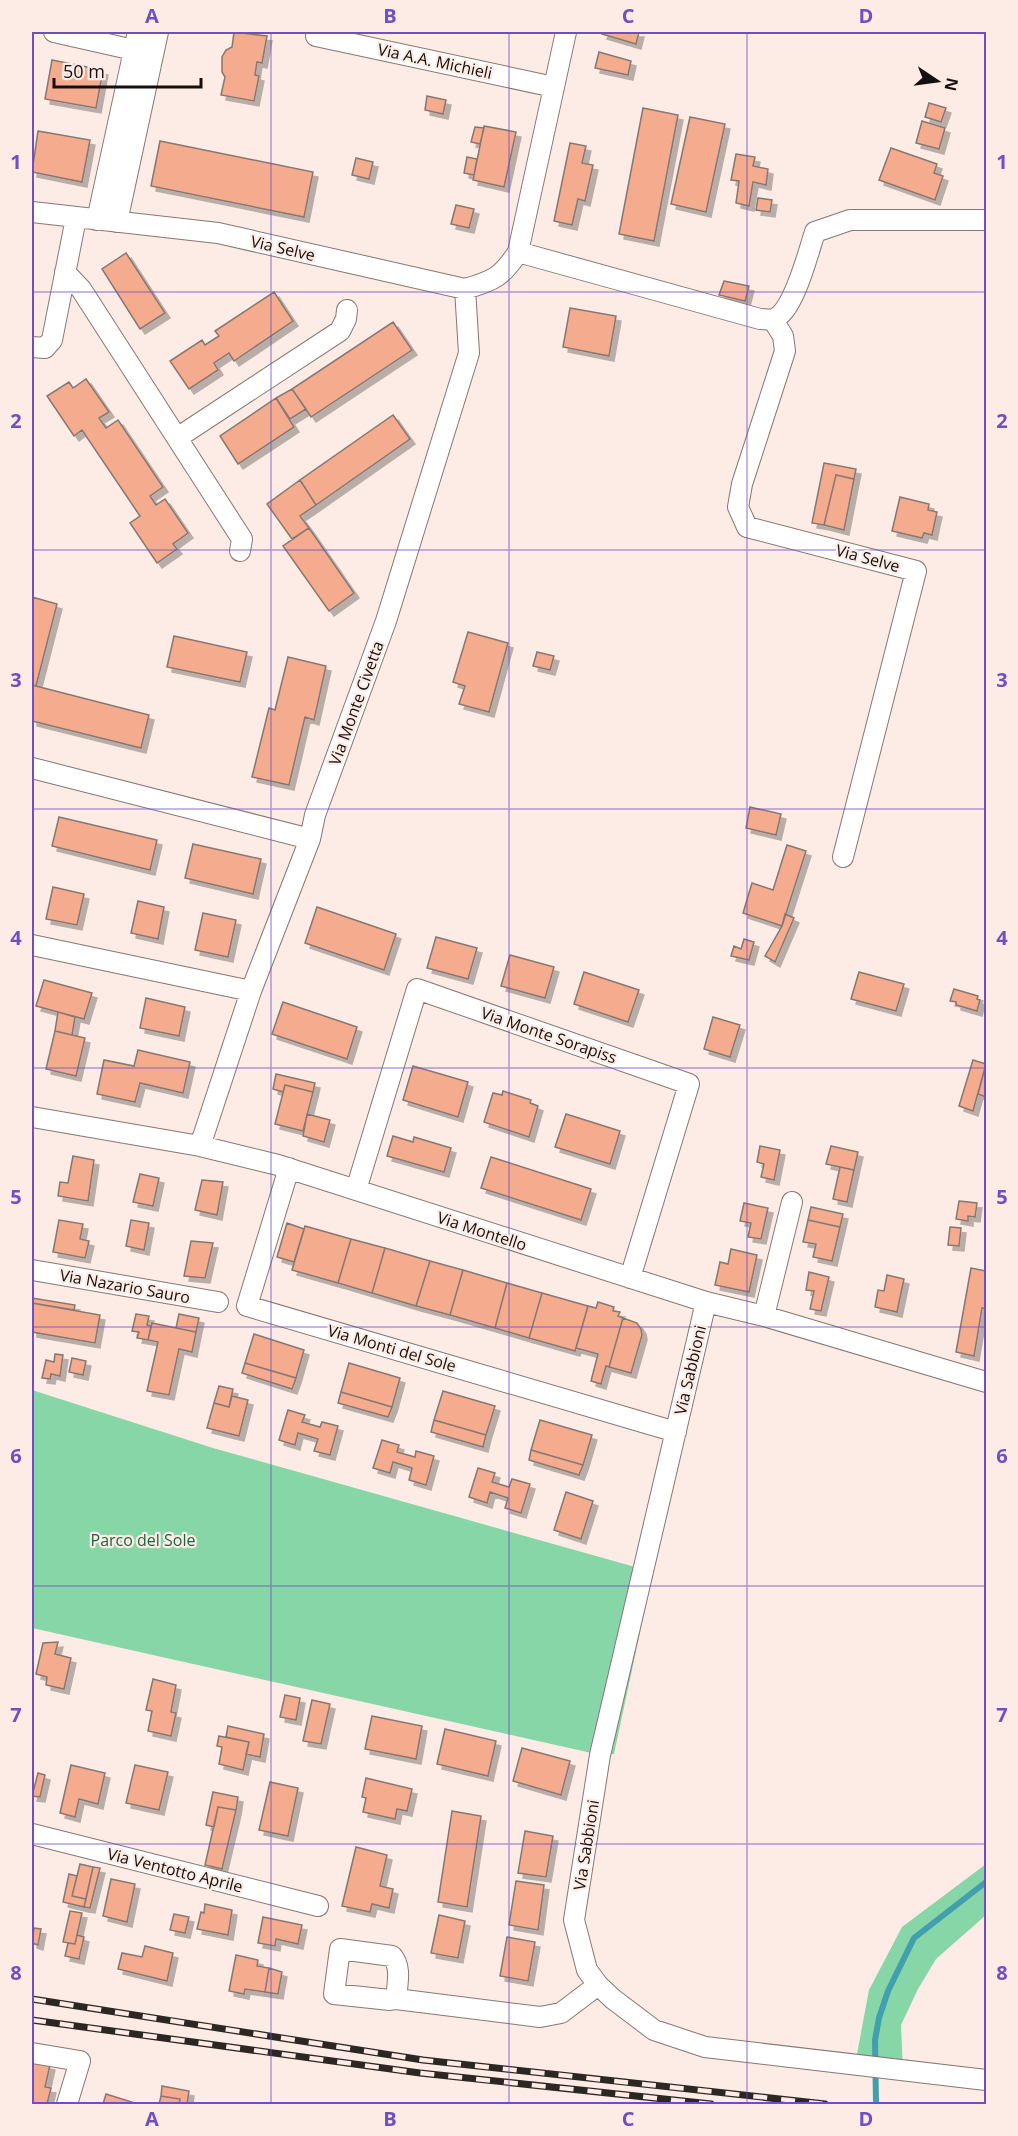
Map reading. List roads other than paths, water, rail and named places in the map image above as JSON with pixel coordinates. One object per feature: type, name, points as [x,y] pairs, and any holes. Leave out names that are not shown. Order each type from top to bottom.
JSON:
[{"type":"street","points":[[54,32],[141,45]]},
{"type":"street","points":[[107,221],[141,45],[158,32]]},
{"type":"street","points":[[465,289],[490,281],[508,268],[518,252],[566,32]]},
{"type":"street","name":"Via A.A. Michieli","points":[[315,36],[554,87]]},
{"type":"street","name":"Via Selve","points":[[32,213],[218,233],[465,289]]},
{"type":"street","points":[[32,347],[45,348],[52,340],[76,218]]},
{"type":"street","points":[[518,252],[760,319],[773,320],[785,311],[815,232],[850,220],[987,220]]},
{"type":"street","points":[[65,272],[81,289],[242,539],[240,551]]},
{"type":"street","name":"Via Monte Civetta","points":[[310,839],[315,815],[386,621],[469,353],[465,289]]},
{"type":"street","points":[[177,438],[340,332],[344,326],[347,310]]},
{"type":"street","name":"Via Selve","points":[[773,320],[783,336],[785,351],[742,484],[738,507],[747,527],[916,571],[843,857]]},
{"type":"street","points":[[32,768],[310,839],[252,991],[200,1146]]},
{"type":"street","points":[[32,945],[252,991]]},
{"type":"street","name":"Via Monte Sorapiss","points":[[356,1190],[417,989],[689,1084],[630,1278]]},
{"type":"street","name":"Via Montello","points":[[32,1117],[200,1146],[289,1168],[706,1302],[764,1316],[987,1382]]},
{"type":"street","name":"Via Monti del Sole","points":[[289,1168],[247,1306],[676,1432]]},
{"type":"street","points":[[764,1316],[792,1202]]},
{"type":"street","name":"Via Nazario Sauro","points":[[32,1270],[218,1302]]},
{"type":"street","name":"Via Sabbioni","points":[[706,1302],[600,1755],[574,1920],[587,1970],[598,1985],[613,1999],[654,2030],[705,2048],[987,2080]]},
{"type":"street","name":"Via Ventotto Aprile","points":[[32,1834],[318,1906]]},
{"type":"street","points":[[396,1999],[540,2017],[561,2013],[598,1985]]},
{"type":"street","points":[[32,2053],[80,2061],[67,2104]]},
{"type":"waterway","points":[[876,2104],[875,2040],[879,2018],[888,1991],[914,1938],[986,1882]]},
{"type":"railway","points":[[32,1999],[423,2060],[825,2104]]},
{"type":"railway","points":[[32,2020],[420,2073],[711,2104]]},
{"type":"park label","name":"Parco del Sole","points":[[143,1540]]}]
